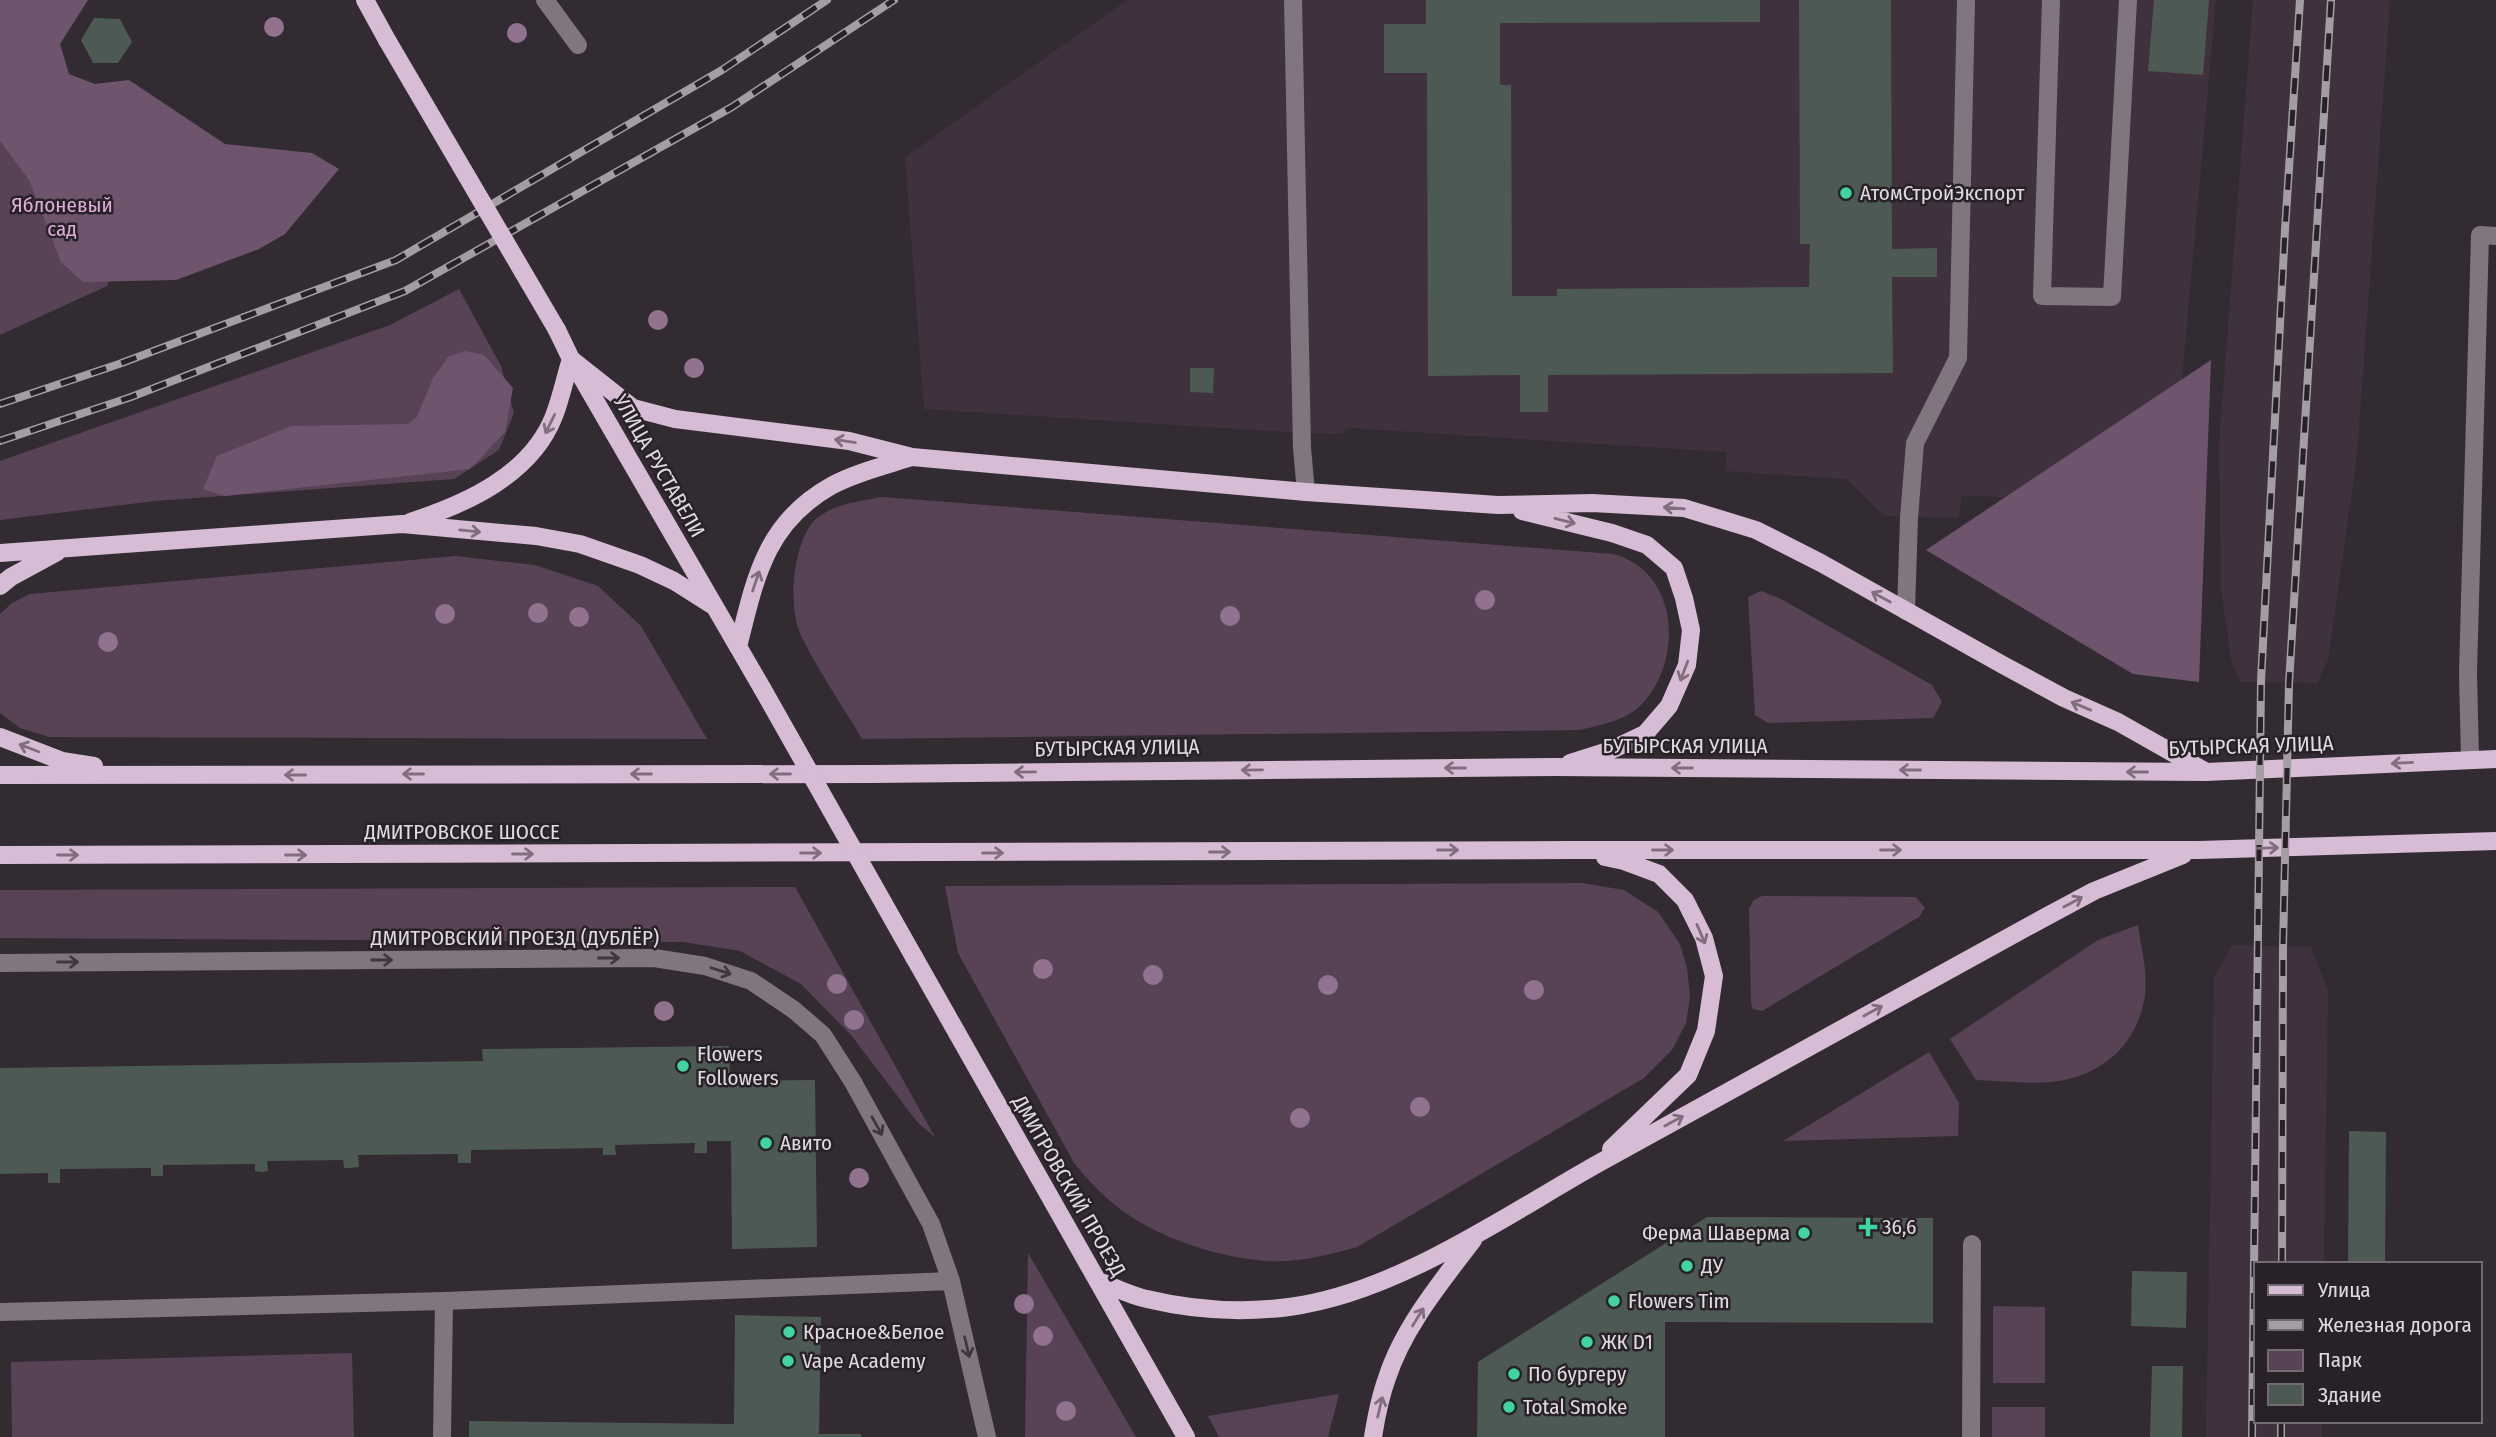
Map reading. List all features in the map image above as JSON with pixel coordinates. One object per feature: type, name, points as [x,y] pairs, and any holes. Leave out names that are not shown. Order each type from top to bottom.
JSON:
[{"type":"main road","name":"УЛИЦА РУСТАВЕЛИ","points":[[365,0],[914,957]]},
{"type":"main road","points":[[402,524],[454,507],[519,467],[537,447],[554,417],[571,359],[633,408],[643,411],[675,419],[849,441],[912,457],[1306,492],[1498,505],[1592,503],[1684,508],[1756,530],[1821,563],[2064,698],[2118,722],[2206,772]]},
{"type":"main road","points":[[738,647],[752,590],[767,551],[786,521],[831,485],[912,457]]},
{"type":"main road","points":[[1498,505],[1612,533],[1647,545],[1674,568],[1689,619],[1691,630],[1688,665],[1668,706],[1645,734],[1611,750],[1555,767]]},
{"type":"main road","points":[[0,553],[61,551],[402,524],[536,536],[580,544],[640,565],[674,581],[715,607]]},
{"type":"main road","points":[[0,586],[11,577],[61,551]]},
{"type":"main road","points":[[0,737],[62,761],[167,775]]},
{"type":"main road","name":"БУТЫРСКАЯ УЛИЦА","points":[[167,775],[872,774],[1555,767],[2206,772],[2496,759]]},
{"type":"main road","points":[[0,775],[167,775]]},
{"type":"main road","points":[[1570,850],[2199,850],[2496,841]]},
{"type":"main road","points":[[1570,850],[1623,861],[1659,874],[1685,900],[1704,938],[1714,976],[1706,1031],[1688,1075],[1593,1166]]},
{"type":"main road","name":"ДМИТРОВСКОЕ ШОССЕ","points":[[0,855],[1570,850]]},
{"type":"main road","points":[[1098,1281],[1145,1299],[1189,1307],[1244,1310],[1290,1307],[1335,1297],[1396,1275],[1477,1235],[1593,1166],[2094,891],[2199,850]]},
{"type":"main road","name":"ДМИТРОВСКИЙ ПРОЕЗД","points":[[914,957],[1186,1437]]},
{"type":"main road","points":[[1373,1437],[1387,1377],[1413,1324],[1477,1235]]},
{"type":"street","points":[[545,0],[578,45]]},
{"type":"street","points":[[1293,0],[1302,448],[1306,492]]},
{"type":"street","points":[[1906,611],[1909,517],[1916,443],[1958,358],[1966,0]]},
{"type":"street","points":[[2051,0],[2042,296],[2112,297],[2128,0]]},
{"type":"street","points":[[2470,760],[2468,673],[2480,235],[2496,236]]},
{"type":"street","name":"ДМИТРОВСКИЙ ПРОЕЗД (ДУБЛЁР)","points":[[0,963],[654,958],[705,966],[751,981],[794,1010],[823,1035],[853,1082],[931,1224],[951,1281],[987,1437]]},
{"type":"street","points":[[1971,1437],[1972,1244]]},
{"type":"street","points":[[0,1312],[444,1301],[951,1281]]},
{"type":"street","points":[[442,1437],[444,1301]]},
{"type":"shaded area","points":[[1127,0],[2216,0],[2171,501],[1962,496],[1959,518],[1885,516],[1846,479],[1725,471],[1727,452],[1348,428],[1341,434],[1301,433],[924,409],[905,157]]},
{"type":"shaded area","points":[[2253,0],[2390,0],[2357,456],[2328,660],[2317,683],[2240,682],[2231,660],[2221,588],[2219,443]]},
{"type":"shaded area","points":[[2233,945],[2311,947],[2328,991],[2324,1262],[2254,1262],[2254,1423],[2322,1423],[2322,1437],[2206,1437],[2214,976]]},
{"type":"green space","name":"Яблоневый сад","points":[[0,0],[130,211],[107,286],[0,335]]},
{"type":"green space","points":[[0,0],[88,0],[60,44],[69,74],[95,84],[129,80],[225,144],[312,153],[339,169],[285,234],[259,249],[176,280],[83,282],[61,262],[29,180],[0,141]]},
{"type":"green space","points":[[459,289],[501,366],[514,413],[499,450],[454,479],[155,501],[0,520],[0,461],[390,325]]},
{"type":"green space","points":[[466,351],[484,355],[513,388],[505,432],[470,469],[225,496],[203,489],[217,456],[291,426],[408,424],[417,417],[433,378],[449,356]]},
{"type":"green space","points":[[2211,360],[2199,682],[2133,674],[1926,550]]},
{"type":"green space","points":[[883,497],[1613,554],[1635,564],[1652,579],[1663,598],[1668,620],[1664,666],[1654,688],[1634,711],[1619,719],[1580,730],[862,739],[801,636],[794,610],[794,578],[800,546],[813,522],[836,507]]},
{"type":"green space","points":[[456,556],[535,565],[598,586],[641,626],[707,739],[49,737],[20,728],[0,713],[0,614],[12,603],[30,594]]},
{"type":"green space","points":[[1761,591],[1781,599],[1932,685],[1942,702],[1933,718],[1768,723],[1755,715],[1748,597]]},
{"type":"green space","points":[[1582,883],[1624,890],[1658,912],[1680,944],[1687,968],[1690,997],[1686,1023],[1672,1050],[1644,1078],[1357,1247],[1290,1261],[1230,1256],[1190,1245],[1135,1219],[1120,1209],[1085,1176],[1074,1163],[958,953],[945,886]]},
{"type":"green space","points":[[795,887],[935,1137],[918,1123],[851,1035],[801,984],[740,951],[683,942],[0,938],[0,890]]},
{"type":"green space","points":[[1762,896],[1916,897],[1925,908],[1919,917],[1762,1011],[1753,1009],[1751,1003],[1749,908],[1754,900]]},
{"type":"green space","points":[[2138,925],[2145,969],[2145,995],[2134,1029],[2114,1055],[2086,1073],[2069,1079],[2033,1083],[1976,1080],[1950,1039],[2098,940]]},
{"type":"green space","points":[[1929,1052],[1959,1103],[1958,1136],[1783,1141]]},
{"type":"green space","points":[[1028,1253],[1136,1437],[1025,1437]]},
{"type":"green space","points":[[1993,1306],[2045,1307],[2045,1383],[1993,1383]]},
{"type":"green space","points":[[352,1353],[354,1437],[12,1437],[11,1362]]},
{"type":"green space","points":[[1339,1394],[1328,1437],[1219,1437],[1208,1416]]},
{"type":"green space","points":[[1992,1407],[2045,1407],[2045,1437],[1992,1437]]},
{"type":"building","name":"АтомСтройЭкспорт","points":[[1426,0],[1760,0],[1760,22],[1500,23],[1500,85],[1511,85],[1512,296],[1557,296],[1557,289],[1809,287],[1810,244],[1800,244],[1799,0],[1891,0],[1892,249],[1937,248],[1937,277],[1892,277],[1893,373],[1548,375],[1548,412],[1520,412],[1520,375],[1428,376],[1427,73],[1384,73],[1384,24],[1426,24]]},
{"type":"building","points":[[2154,0],[2209,0],[2203,75],[2148,71]]},
{"type":"building","points":[[94,18],[120,19],[132,42],[118,63],[93,63],[81,40]]},
{"type":"building","points":[[1190,368],[1214,368],[1213,393],[1190,392]]},
{"type":"building","points":[[729,1046],[730,1081],[815,1080],[817,1247],[732,1249],[731,1141],[707,1141],[707,1153],[694,1153],[695,1143],[615,1145],[616,1155],[603,1155],[603,1148],[471,1150],[471,1163],[458,1163],[458,1154],[358,1155],[359,1167],[351,1168],[344,1168],[343,1160],[267,1161],[268,1171],[262,1172],[255,1171],[255,1164],[163,1165],[163,1176],[151,1176],[151,1168],[60,1169],[60,1183],[48,1183],[48,1173],[0,1174],[0,1068],[483,1061],[482,1049]]},
{"type":"building","points":[[2349,1131],[2386,1132],[2385,1262],[2348,1262]]},
{"type":"building","name":"ЖК D1","points":[[1707,1217],[1933,1218],[1933,1323],[1665,1322],[1665,1437],[1477,1437],[1478,1362]]},
{"type":"building","points":[[2132,1271],[2187,1272],[2186,1328],[2131,1326]]},
{"type":"building","points":[[735,1315],[821,1317],[819,1434],[861,1434],[861,1437],[469,1437],[469,1421],[734,1424]]},
{"type":"building","points":[[2152,1366],[2183,1366],[2182,1437],[2150,1437]]},
{"type":"railway","points":[[0,404],[119,364],[396,260],[722,70],[827,0]]},
{"type":"railway","points":[[0,441],[131,397],[405,291],[732,107],[894,0]]},
{"type":"railway","points":[[2254,1262],[2261,681],[2300,0]]},
{"type":"railway","points":[[2282,1262],[2283,947],[2289,683],[2331,0]]},
{"type":"railway","points":[[2252,1437],[2254,1269]]},
{"type":"railway","points":[[2281,1423],[2281,1437]]},
{"type":"place","name":"АтомСтройЭкспорт","points":[[1846,193]]},
{"type":"place","name":"Flowers Followers","points":[[683,1066]]},
{"type":"place","name":"Авито","points":[[766,1143]]},
{"type":"place","name":"36,6","points":[[1868,1227]]},
{"type":"place","name":"Ферма Шаверма","points":[[1804,1233]]},
{"type":"place","name":"ДУ","points":[[1687,1266]]},
{"type":"place","name":"Flowers Tim","points":[[1614,1301]]},
{"type":"place","name":"Красное&Белое","points":[[789,1332]]},
{"type":"place","name":"ЖК D1","points":[[1587,1342]]},
{"type":"place","name":"Vape Academy","points":[[788,1361]]},
{"type":"place","name":"По бургеру","points":[[1514,1374]]},
{"type":"place","name":"Total Smoke","points":[[1509,1407]]}]
